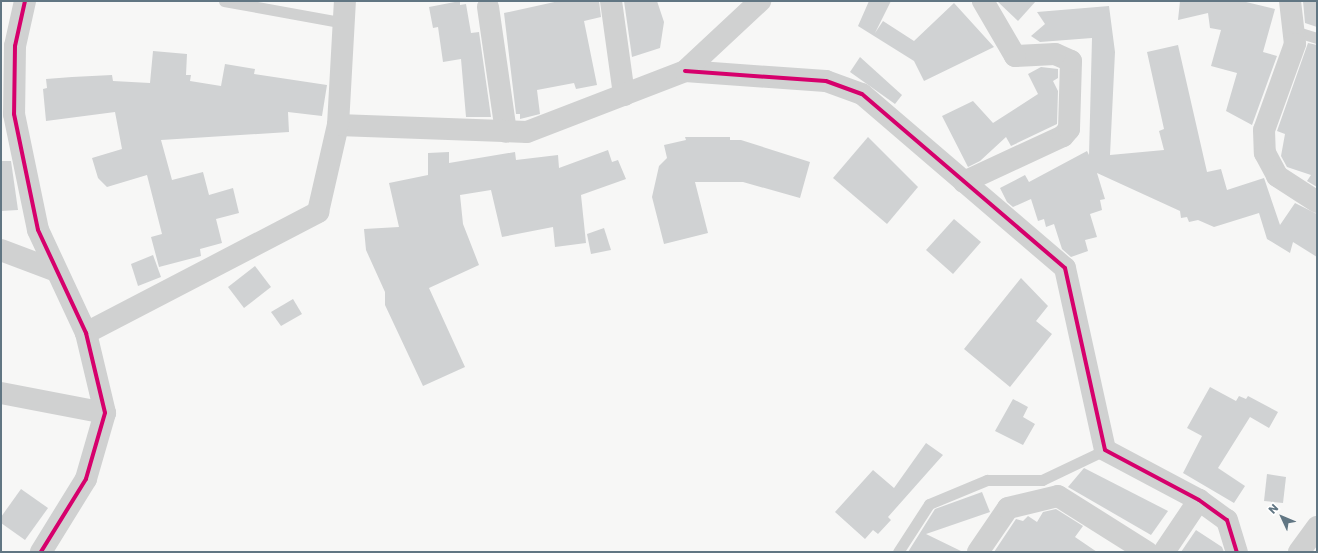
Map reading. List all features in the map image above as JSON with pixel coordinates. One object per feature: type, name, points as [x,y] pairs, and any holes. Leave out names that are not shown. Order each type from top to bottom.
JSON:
[{"type":"street","points":[[25,1],[15,46],[14,114],[38,230],[54,270],[86,333],[105,413],[86,478],[41,552]]},
{"type":"street","points":[[86,333],[318,212],[338,126],[345,23],[345,1]]},
{"type":"street","points":[[611,1],[624,95]]},
{"type":"street","points":[[338,126],[527,132],[684,71],[760,1]]},
{"type":"street","points":[[964,182],[1063,136],[1069,129],[1071,61],[1055,54],[1015,56],[983,1]]},
{"type":"street","points":[[1290,1],[1295,44],[1264,130],[1265,153],[1278,176],[1317,202]]},
{"type":"street","points":[[488,7],[506,132]]},
{"type":"street","points":[[684,71],[826,82],[862,94],[1064,268],[1105,450],[1199,500],[1227,520],[1237,552]]},
{"type":"street","points":[[1,250],[54,270]]},
{"type":"street","points":[[1,393],[105,413]]},
{"type":"street","points":[[978,552],[1008,508],[1058,496],[1147,552]]},
{"type":"street","points":[[1164,552],[1199,500]]},
{"type":"street","points":[[1299,552],[1317,527]]},
{"type":"lane","points":[[224,1],[345,23]]},
{"type":"lane","points":[[1294,31],[1317,38]]},
{"type":"lane","points":[[898,552],[928,504],[987,480],[1042,480],[1105,450]]},
{"type":"building","points":[[460,1],[460,5],[466,4],[471,33],[479,32],[491,117],[466,117],[461,59],[443,62],[438,27],[433,28],[429,7]]},
{"type":"building","points":[[559,1],[599,1],[601,17],[584,21],[597,85],[576,89],[574,83],[537,90],[540,114],[520,119],[520,114],[516,114],[504,13]]},
{"type":"building","points":[[624,1],[657,1],[664,22],[660,48],[632,57]]},
{"type":"building","points":[[869,1],[891,1],[875,33],[883,21],[914,41],[954,3],[994,47],[924,81],[914,61],[858,26]]},
{"type":"building","points":[[997,1],[1036,1],[1018,21]]},
{"type":"building","points":[[1180,1],[1242,1],[1275,9],[1263,52],[1277,56],[1252,125],[1226,111],[1237,73],[1211,66],[1221,30],[1210,28],[1208,13],[1178,20]]},
{"type":"building","points":[[1303,1],[1317,1],[1317,27],[1305,23]]},
{"type":"building","points":[[1109,6],[1115,52],[1110,155],[1164,150],[1159,131],[1164,129],[1147,52],[1178,45],[1207,172],[1221,169],[1227,190],[1264,178],[1280,225],[1295,203],[1317,214],[1317,257],[1293,242],[1290,253],[1267,239],[1259,213],[1214,227],[1198,220],[1189,222],[1187,217],[1181,218],[1180,211],[1097,173],[1105,199],[1100,200],[1102,210],[1090,214],[1097,237],[1085,240],[1088,251],[1071,257],[1062,249],[1054,224],[1046,227],[1044,219],[1038,221],[1031,199],[1013,207],[1007,202],[1000,188],[1025,175],[1029,182],[1087,151],[1089,155],[1092,38],[1040,42],[1031,36],[1045,24],[1037,12]]},
{"type":"building","points":[[1308,43],[1317,45],[1317,187],[1307,181],[1311,175],[1287,167],[1281,156],[1285,134],[1277,131]]},
{"type":"building","points":[[153,51],[187,54],[186,75],[191,75],[190,81],[221,86],[225,64],[255,69],[254,74],[327,85],[322,116],[288,112],[289,132],[161,140],[172,180],[203,172],[209,195],[233,188],[239,213],[216,219],[222,243],[200,249],[201,256],[159,267],[151,237],[162,234],[147,175],[107,187],[98,178],[92,158],[122,149],[115,112],[46,121],[43,89],[47,88],[46,79],[72,77],[112,75],[113,81],[150,83]]},
{"type":"building","points":[[860,57],[902,95],[895,104],[850,72]]},
{"type":"building","points":[[1041,67],[1058,69],[1058,78],[1053,81],[1058,91],[1057,124],[1011,146],[1006,137],[980,161],[968,167],[942,116],[973,101],[993,123],[1038,94],[1028,74]]},
{"type":"building","points":[[685,137],[730,137],[730,140],[741,140],[810,162],[800,198],[743,182],[695,182],[708,233],[664,244],[652,197],[659,166],[667,158],[664,145],[686,140]]},
{"type":"building","points":[[868,137],[918,187],[887,224],[833,178]]},
{"type":"building","points":[[608,150],[612,162],[618,160],[626,179],[581,195],[586,243],[555,247],[553,227],[502,237],[491,190],[460,195],[463,224],[479,265],[429,288],[465,367],[423,386],[385,305],[385,292],[366,250],[364,229],[399,227],[389,183],[428,175],[428,153],[449,152],[449,163],[515,152],[516,160],[558,155],[559,168]]},
{"type":"building","points":[[1,161],[11,161],[18,210],[1,211]]},
{"type":"building","points":[[954,219],[981,242],[953,274],[926,250]]},
{"type":"building","points":[[604,228],[611,250],[591,254],[587,234]]},
{"type":"building","points":[[153,255],[161,277],[138,286],[131,264]]},
{"type":"building","points":[[255,266],[271,287],[244,308],[228,287]]},
{"type":"building","points":[[1021,278],[1048,306],[1036,321],[1052,334],[1010,387],[964,349]]},
{"type":"building","points":[[293,299],[302,314],[281,326],[271,312]]},
{"type":"building","points":[[1210,387],[1236,401],[1239,396],[1246,399],[1248,396],[1278,412],[1269,428],[1250,417],[1218,468],[1245,486],[1234,503],[1183,473],[1202,436],[1187,428]]},
{"type":"building","points":[[1013,399],[1028,407],[1023,417],[1035,424],[1023,445],[995,431]]},
{"type":"building","points":[[926,443],[943,455],[888,517],[891,520],[878,534],[873,530],[865,539],[835,512],[873,470],[894,488]]},
{"type":"building","points":[[1084,468],[1168,511],[1151,535],[1068,487]]},
{"type":"building","points":[[1267,474],[1286,477],[1283,503],[1264,501]]},
{"type":"building","points":[[21,489],[48,508],[25,540],[1,523],[1,517]]},
{"type":"building","points":[[982,492],[990,512],[926,534],[963,552],[908,552],[935,509]]},
{"type":"building","points":[[1056,509],[1083,526],[1075,537],[1097,552],[994,552],[1016,519],[1023,521],[1028,516],[1037,522],[1043,512]]},
{"type":"building","points":[[1196,530],[1222,547],[1224,552],[1181,552]]},
{"type":"cycle path","points":[[25,1],[15,46],[14,114],[38,230],[86,333],[105,413],[86,479],[41,552]]},
{"type":"cycle path","points":[[685,71],[826,81],[862,94],[1065,268],[1105,450],[1199,500],[1227,520],[1237,552]]}]
